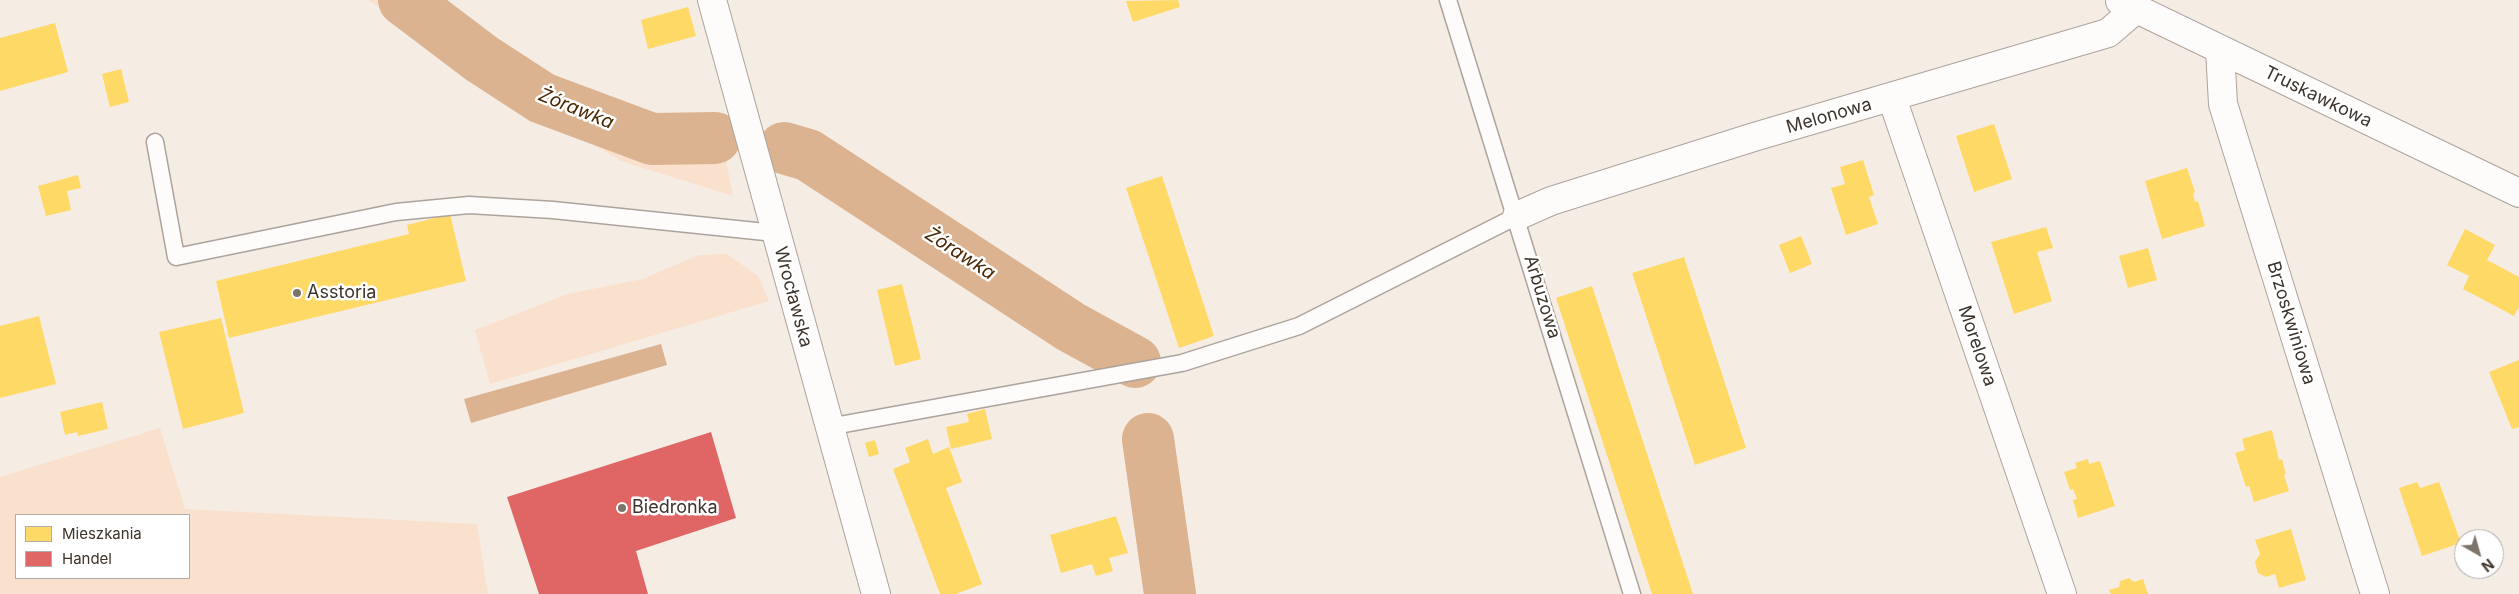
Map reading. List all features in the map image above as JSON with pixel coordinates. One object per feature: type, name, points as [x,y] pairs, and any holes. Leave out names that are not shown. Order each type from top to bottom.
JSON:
[{"type":"street","name":"Wrocławska","points":[[712,0],[828,427],[876,594]]},
{"type":"street","name":"Melonowa","points":[[1517,216],[1551,201],[1754,137],[2108,33],[2127,4]]},
{"type":"street","name":"Truskawkowa","points":[[2127,4],[2519,193]]},
{"type":"street","name":"Brzoskwiniowa","points":[[2220,50],[2223,104],[2375,594]]},
{"type":"street","name":"Morelowa","points":[[1892,98],[2062,594]]},
{"type":"lane","name":"Arbuzowa","points":[[1448,0],[1517,216],[1632,594]]},
{"type":"lane","points":[[155,142],[176,257],[396,212],[469,204],[553,210],[775,233]]},
{"type":"lane","points":[[828,427],[1182,363],[1299,326],[1517,216]]},
{"type":"shaded area","points":[[369,0],[389,0],[437,39],[552,109],[671,147],[726,160],[733,196],[621,161],[427,46]]},
{"type":"shaded area","points":[[727,254],[758,276],[769,301],[490,384],[475,330],[568,294],[643,279],[699,255]]},
{"type":"shaded area","points":[[661,344],[667,365],[471,423],[464,399]]},
{"type":"shaded area","points":[[160,428],[185,509],[477,524],[488,594],[0,594],[0,477]]},
{"type":"building: Mieszkania","points":[[1178,0],[1180,7],[1133,22],[1126,1]]},
{"type":"building: Mieszkania","points":[[688,7],[696,36],[648,49],[641,20]]},
{"type":"building: Mieszkania","points":[[55,23],[68,72],[0,91],[0,38]]},
{"type":"building: Mieszkania","points":[[121,69],[129,102],[110,107],[102,74]]},
{"type":"building: Mieszkania","points":[[1994,124],[2012,179],[1974,192],[1956,136]]},
{"type":"building: Mieszkania","points":[[1863,160],[1874,195],[1869,197],[1878,224],[1846,235],[1831,188],[1845,184],[1840,167]]},
{"type":"building: Mieszkania","points":[[2187,168],[2195,192],[2193,193],[2195,202],[2198,201],[2205,226],[2162,239],[2145,181]]},
{"type":"building: Mieszkania","points":[[78,175],[81,188],[67,191],[71,210],[46,216],[38,186]]},
{"type":"building: Mieszkania","points":[[1162,176],[1214,336],[1179,348],[1126,188]]},
{"type":"building: Mieszkania","points":[[450,214],[466,281],[229,338],[216,281],[409,234],[407,225]]},
{"type":"building: Mieszkania","points":[[2046,227],[2053,248],[2037,252],[2052,301],[2014,314],[1991,242]]},
{"type":"building: Mieszkania","points":[[2465,229],[2495,245],[2487,260],[2519,277],[2519,307],[2514,316],[2463,289],[2469,276],[2447,265]]},
{"type":"building: Mieszkania","points":[[1801,236],[1812,264],[1790,273],[1779,245]]},
{"type":"building: Mieszkania","points":[[2148,248],[2157,280],[2128,288],[2119,256]]},
{"type":"building: Mieszkania","points":[[1684,257],[1746,448],[1695,465],[1632,273]]},
{"type":"building: Mieszkania","points":[[902,284],[921,359],[895,366],[877,290]]},
{"type":"building: Mieszkania","points":[[1592,286],[1693,594],[1652,594],[1556,298]]},
{"type":"building: Mieszkania","points":[[39,316],[56,384],[0,398],[0,326]]},
{"type":"building: Mieszkania","points":[[221,318],[244,413],[183,429],[159,332]]},
{"type":"building: Mieszkania","points":[[2519,360],[2519,427],[2512,429],[2489,372]]},
{"type":"building: Mieszkania","points":[[102,402],[108,429],[78,436],[77,432],[65,435],[60,412]]},
{"type":"building: Mieszkania","points":[[985,409],[992,439],[951,449],[946,427],[969,422],[967,414]]},
{"type":"building: Mieszkania","points":[[2272,430],[2279,460],[2282,459],[2289,491],[2254,502],[2249,486],[2246,487],[2235,453],[2245,450],[2242,439]]},
{"type":"building: Mieszkania","points":[[928,439],[933,454],[949,447],[962,482],[946,488],[982,584],[956,594],[940,594],[893,469],[910,462],[905,448]]},
{"type":"building: Mieszkania","points":[[875,440],[879,454],[869,457],[865,443]]},
{"type":"building: Mieszkania","points":[[2088,459],[2089,464],[2100,461],[2115,506],[2078,518],[2073,500],[2077,499],[2073,489],[2070,490],[2064,472],[2077,468],[2075,463]]},
{"type":"building: Mieszkania","points":[[2417,482],[2420,488],[2439,482],[2456,529],[2454,529],[2454,545],[2422,556],[2399,488]]},
{"type":"building: Mieszkania","points":[[1116,516],[1128,553],[1109,558],[1113,571],[1096,576],[1092,564],[1061,573],[1050,535]]},
{"type":"building: Mieszkania","points":[[2291,529],[2306,580],[2279,588],[2275,574],[2266,577],[2258,573],[2255,562],[2260,554],[2255,540]]},
{"type":"building: Mieszkania","points":[[2129,578],[2134,582],[2143,579],[2148,594],[2111,594],[2109,590],[2119,587],[2120,581]]},
{"type":"building: Handel","name":"Biedronka","points":[[711,432],[736,518],[636,551],[648,594],[539,594],[507,497]]},
{"type":"waterway","name":"Żórawka","points":[[404,0],[482,59],[542,98],[652,139],[715,138]]},
{"type":"waterway","name":"Żórawka","points":[[784,148],[808,155],[1071,327],[1135,362]]},
{"type":"waterway","name":"Żórawka","points":[[1148,439],[1170,594]]},
{"type":"place","name":"Asstoria","points":[[297,293]]},
{"type":"place","name":"Biedronka","points":[[622,508]]}]
